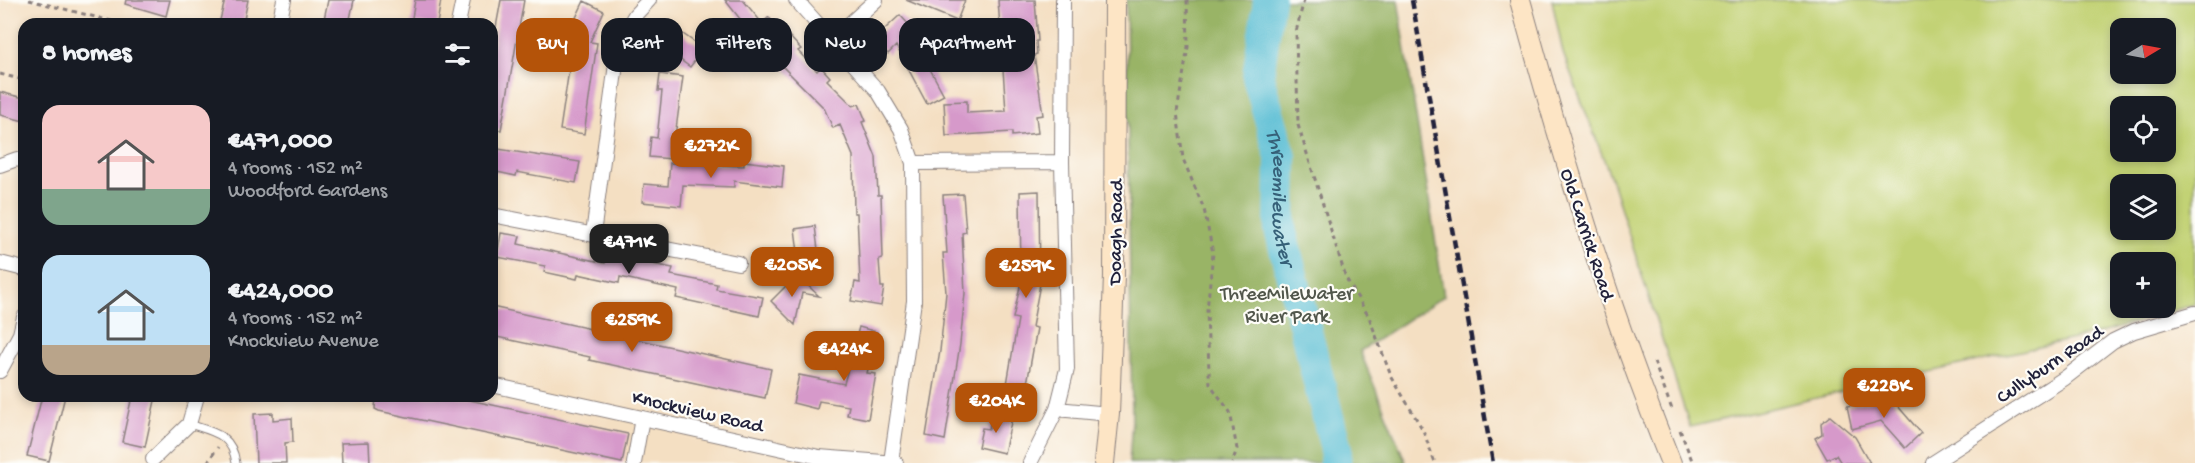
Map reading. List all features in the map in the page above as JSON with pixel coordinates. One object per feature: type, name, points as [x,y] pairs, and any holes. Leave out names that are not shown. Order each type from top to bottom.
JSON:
[{"type":"main road","name":"Doagh Road","points":[[1104,463],[1109,414],[1114,276],[1115,0]]},
{"type":"main road","name":"Old Carrick Road","points":[[1520,0],[1572,185],[1607,290],[1671,463]]},
{"type":"street","points":[[280,18],[284,0]]},
{"type":"street","points":[[459,18],[463,0]]},
{"type":"street","points":[[593,234],[619,42],[635,15],[649,0]]},
{"type":"street","points":[[796,0],[813,18]]},
{"type":"street","points":[[856,18],[876,0]]},
{"type":"street","points":[[1030,463],[1057,409],[1067,369],[1062,162],[1063,0]]},
{"type":"street","points":[[862,72],[879,91],[901,129],[913,163],[914,301],[894,463]]},
{"type":"street","points":[[0,165],[18,159]]},
{"type":"street","points":[[913,163],[1062,162]]},
{"type":"street","points":[[498,216],[738,263]]},
{"type":"street","points":[[0,263],[18,268]]},
{"type":"street","name":"Cullyburn Road","points":[[1934,463],[2065,378],[2113,341],[2134,331],[2195,313]]},
{"type":"street","points":[[0,370],[18,338]]},
{"type":"street","name":"Knockview Road","points":[[498,386],[819,460],[894,463]]},
{"type":"street","points":[[153,459],[189,424],[195,402]]},
{"type":"street","points":[[1057,409],[1109,414]]},
{"type":"street","points":[[634,463],[642,418]]},
{"type":"lane","points":[[189,424],[224,437],[234,448],[236,463]]},
{"type":"path","points":[[29,0],[100,18]]},
{"type":"path","points":[[1187,0],[1188,47],[1177,112],[1183,159],[1204,209],[1213,253],[1207,310],[1210,384],[1230,412],[1237,449],[1232,463]]},
{"type":"path","points":[[1304,0],[1296,32],[1298,125],[1346,278],[1369,317],[1391,376],[1423,430],[1436,463]]},
{"type":"path","points":[[83,18],[84,14]]},
{"type":"path","points":[[0,74],[18,78]]},
{"type":"path","points":[[1652,356],[1675,418]]},
{"type":"path","points":[[1679,427],[1693,463]]},
{"type":"path","points":[[207,463],[224,437]]},
{"type":"green space","name":"ThreeMileWater River Park","points":[[1126,0],[1398,0],[1444,296],[1360,351],[1406,463],[1129,463],[1132,420]]},
{"type":"green space","points":[[1552,0],[2195,0],[2195,304],[2176,310],[2176,252],[2110,252],[2110,318],[2150,318],[2108,331],[1690,427],[1611,178],[1563,53]]},
{"type":"building","points":[[126,0],[170,0],[166,16],[125,4]]},
{"type":"building","points":[[225,0],[248,0],[244,18],[220,18]]},
{"type":"building","points":[[328,0],[354,0],[350,18],[324,18]]},
{"type":"building","points":[[415,0],[441,0],[438,18],[412,18]]},
{"type":"building","points":[[501,0],[524,0],[521,18],[516,18],[516,45],[501,130],[498,130],[498,18]]},
{"type":"building","points":[[725,0],[743,0],[758,18],[739,18]]},
{"type":"building","points":[[906,0],[965,0],[958,18],[950,18]]},
{"type":"building","points":[[998,0],[1035,0],[1037,54],[1035,55],[1035,18],[999,18]]},
{"type":"building","points":[[584,1],[604,11],[590,42],[597,43],[584,134],[560,130],[569,72],[589,72],[589,18],[576,18]]},
{"type":"building","points":[[900,15],[903,18],[899,18],[899,52],[896,46],[887,53],[887,27]]},
{"type":"building","points":[[683,34],[695,43],[695,61],[690,67],[683,62]]},
{"type":"building","points":[[792,39],[801,49],[798,51],[804,57],[804,72],[826,72],[830,77],[827,80],[853,106],[859,104],[866,121],[862,122],[876,157],[878,195],[881,195],[883,258],[879,259],[881,287],[884,287],[881,306],[851,301],[855,282],[860,283],[857,213],[854,213],[853,156],[840,125],[833,128],[824,108],[788,72],[792,72]]},
{"type":"building","points":[[1035,62],[1043,115],[1036,116],[1038,133],[1012,136],[1012,132],[946,136],[944,102],[967,101],[967,113],[1006,111],[1003,72],[1035,72]]},
{"type":"building","points":[[910,72],[932,72],[944,95],[927,104]]},
{"type":"building","points":[[660,74],[683,77],[672,159],[649,157],[651,137],[657,138],[662,91],[658,91]]},
{"type":"building","points":[[0,92],[18,96],[18,120],[0,115]]},
{"type":"building","points":[[498,149],[580,162],[576,183],[517,172],[516,176],[498,172]]},
{"type":"building","points":[[744,161],[784,166],[782,187],[734,181],[734,187],[683,185],[681,206],[642,202],[644,184],[668,186],[670,163],[744,166]]},
{"type":"building","points":[[1039,191],[1040,284],[1032,327],[1037,328],[1023,406],[1004,402],[1018,319],[1013,318],[1021,282],[1020,192]]},
{"type":"building","points":[[963,194],[966,232],[962,233],[965,293],[960,344],[945,440],[926,436],[940,351],[946,293],[943,253],[947,253],[943,195]]},
{"type":"building","points":[[815,226],[820,266],[800,268],[795,229]]},
{"type":"building","points":[[501,233],[520,236],[518,244],[605,263],[607,255],[673,268],[671,275],[717,284],[716,289],[763,297],[759,316],[676,298],[678,290],[620,277],[619,283],[578,274],[577,279],[544,272],[545,266],[498,257]]},
{"type":"building","points":[[797,275],[819,296],[802,293],[795,325],[771,301]]},
{"type":"building","points":[[498,308],[771,369],[765,398],[589,360],[590,357],[498,337]]},
{"type":"building","points":[[859,327],[877,332],[867,373],[876,374],[868,419],[847,415],[849,406],[819,401],[817,409],[793,403],[799,375],[844,384]]},
{"type":"building","points":[[1890,397],[1921,433],[1905,448],[1881,421],[1852,429],[1847,406]]},
{"type":"building","points":[[40,402],[64,402],[49,461],[27,456]]},
{"type":"building","points":[[131,402],[155,402],[145,447],[122,442]]},
{"type":"building","points":[[376,402],[479,402],[628,434],[622,463],[375,409]]},
{"type":"building","points":[[273,413],[273,420],[292,418],[293,442],[285,443],[286,463],[256,463],[254,414]]},
{"type":"building","points":[[992,413],[1012,418],[1004,453],[978,447],[982,428],[989,429]]},
{"type":"building","points":[[1830,416],[1855,437],[1870,463],[1841,463],[1836,455],[1827,459],[1815,438],[1822,434],[1821,423]]},
{"type":"building","points":[[369,442],[370,463],[342,463],[341,443]]},
{"type":"waterway","name":"Threemilewater","points":[[1269,0],[1258,77],[1281,157],[1280,229],[1336,449],[1335,463]]},
{"type":"railway","points":[[1412,0],[1493,463]]}]
